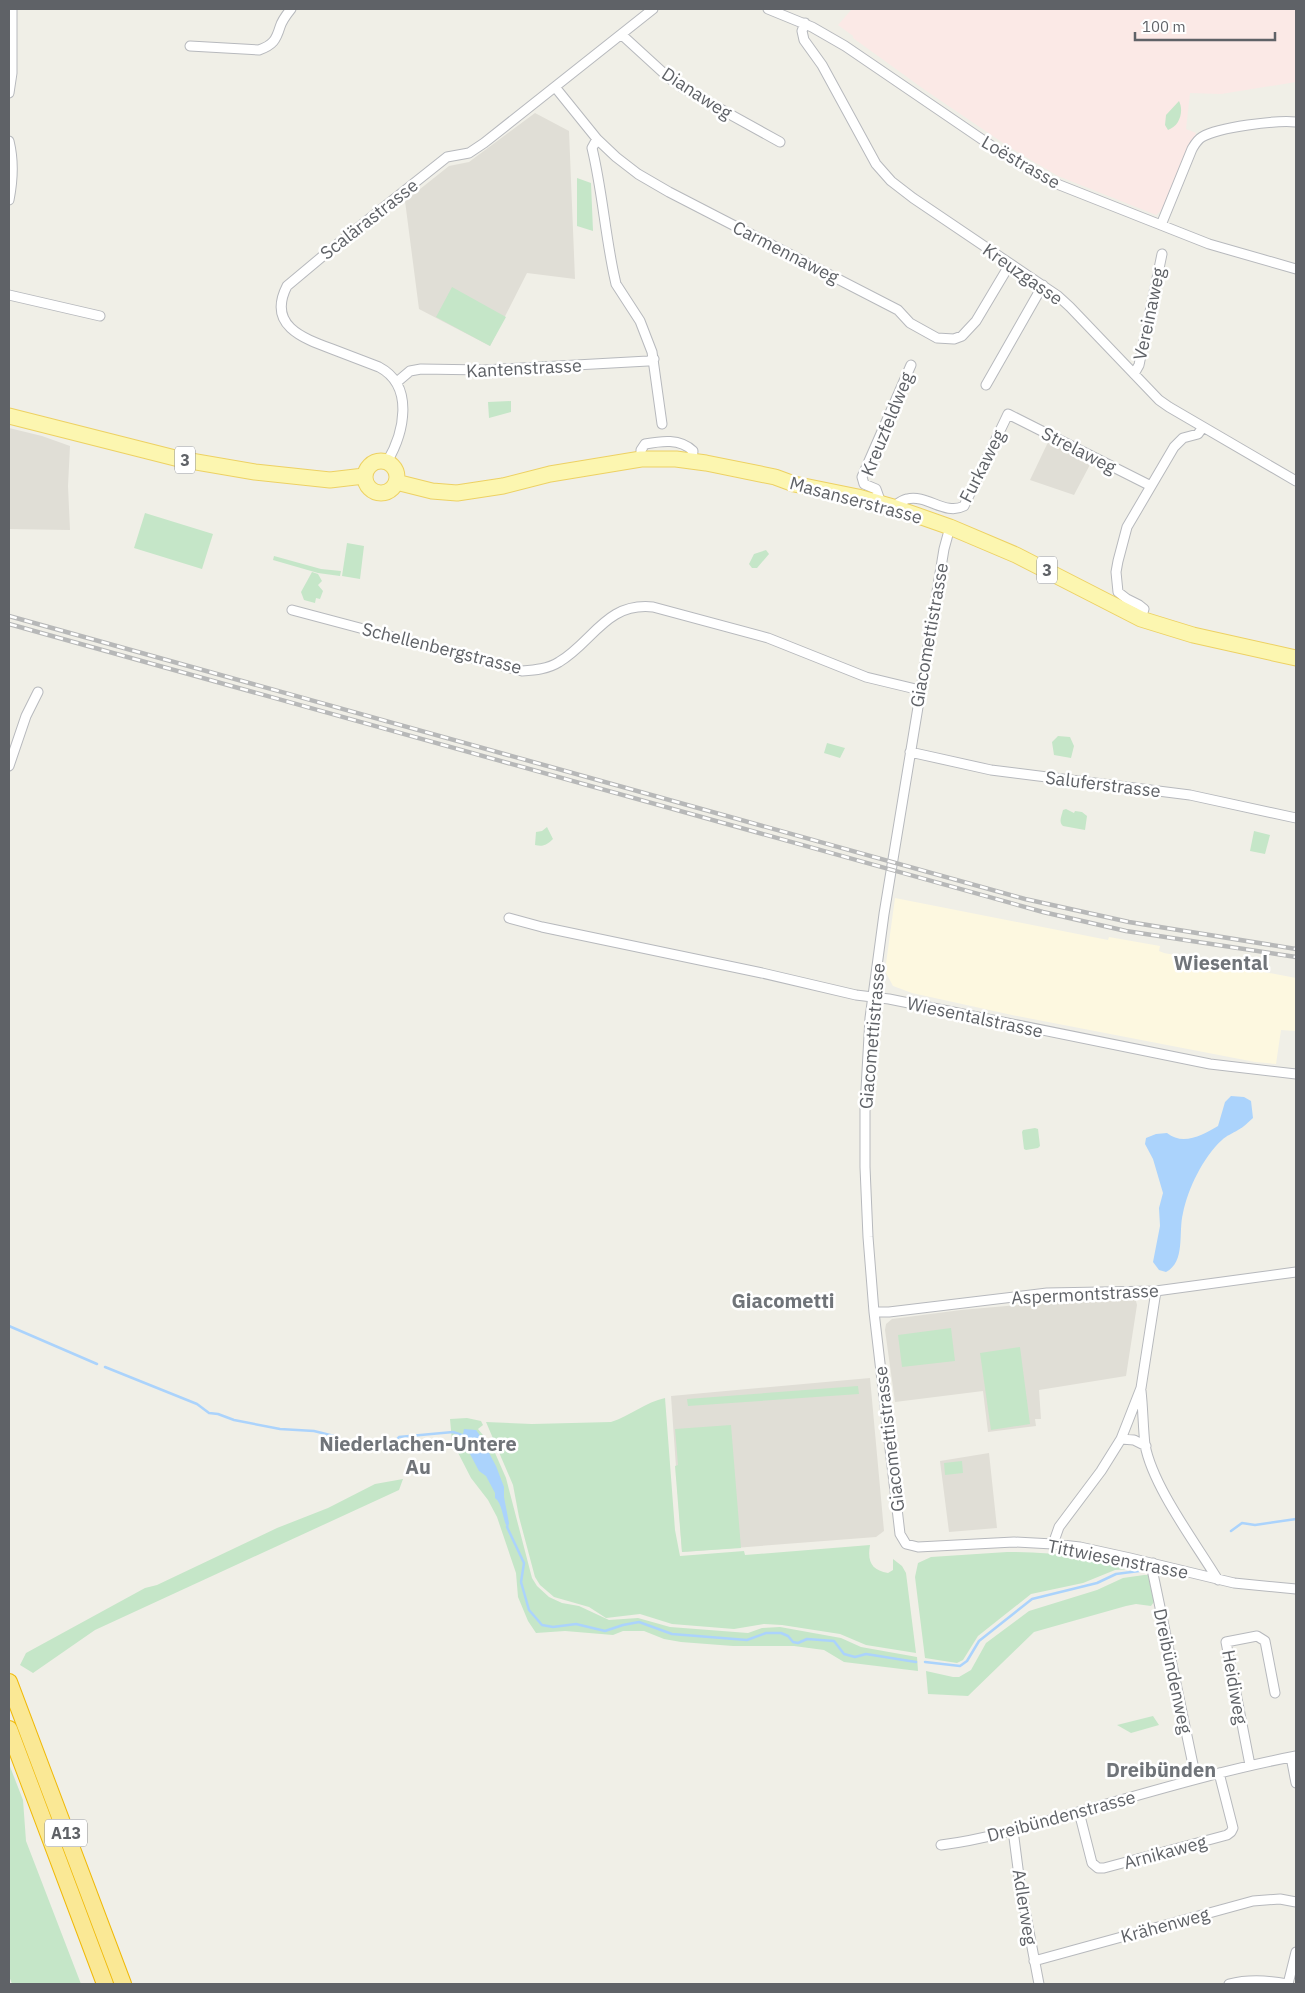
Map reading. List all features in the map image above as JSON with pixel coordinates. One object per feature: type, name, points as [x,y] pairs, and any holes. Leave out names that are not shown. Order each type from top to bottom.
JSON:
[{"type":"highway","name":"A13","points":[[9,1682],[123,1984]]},
{"type":"highway","name":"A13","points":[[9,1729],[105,1984]]},
{"type":"main road","name":"3","points":[[9,416],[171,457],[255,472],[330,480],[364,476]]},
{"type":"main road","name":"Masanserstrasse","points":[[396,482],[421,489],[457,493],[503,486],[550,474],[642,459],[692,460],[775,477],[794,484],[887,505],[950,527],[1016,555],[1141,619],[1193,635],[1296,658]]},
{"type":"main road","points":[[377,461],[387,462],[391,464],[396,472],[396,482],[390,490],[382,493],[375,492],[367,486],[364,476],[366,471],[372,463],[377,461]]},
{"type":"street","points":[[9,93],[12,73],[12,9]]},
{"type":"street","points":[[190,46],[259,50],[267,47],[278,37],[280,26],[291,9]]},
{"type":"street","name":"Scalärastrasse","points":[[397,382],[390,374],[379,367],[309,340],[291,329],[286,324],[282,309],[282,301],[288,286],[323,255],[447,157],[469,153],[484,143],[653,9]]},
{"type":"street","name":"Loëstrasse","points":[[768,9],[805,23],[845,46],[1020,165],[1052,182],[1209,244],[1296,269]]},
{"type":"street","name":"Kreuzgasse","points":[[805,23],[802,31],[804,40],[822,65],[861,139],[884,174],[900,189],[1044,285],[1070,307],[1164,404],[1296,481]]},
{"type":"street","name":"Dianaweg","points":[[622,35],[669,78],[703,100],[780,142]]},
{"type":"street","name":"Carmennaweg","points":[[555,87],[597,139],[638,174],[669,192],[898,310],[910,323],[938,338],[954,339],[969,331],[1010,264]]},
{"type":"street","points":[[1161,225],[1192,148],[1198,139],[1218,131],[1260,123],[1296,122]]},
{"type":"street","points":[[597,139],[592,148],[598,173],[616,284],[645,331],[654,359],[662,424]]},
{"type":"street","points":[[9,141],[13,173],[9,200]]},
{"type":"street","name":"Vereinaweg","points":[[1134,374],[1140,365],[1162,254]]},
{"type":"street","points":[[986,385],[1044,285]]},
{"type":"street","points":[[9,296],[100,316]]},
{"type":"street","name":"Kantenstrasse","points":[[397,382],[410,371],[421,369],[484,370],[648,361],[654,359]]},
{"type":"street","name":"Kreuzfeldweg","points":[[887,505],[876,490],[864,484],[862,477],[911,365]]},
{"type":"street","points":[[387,462],[396,438],[403,410],[402,396],[397,382]]},
{"type":"street","name":"Furkaweg","points":[[887,505],[906,499],[922,499],[948,508],[958,509],[964,506],[1008,414]]},
{"type":"street","name":"Strelaweg","points":[[1008,414],[1150,486]]},
{"type":"street","points":[[1141,619],[1144,609],[1118,592],[1116,572],[1127,527],[1178,441],[1198,434],[1203,427]]},
{"type":"street","name":"Giacomettistrasse","points":[[908,1546],[902,1540],[900,1534],[874,1312],[868,1238],[865,1107],[873,997],[920,690],[944,549],[950,527]]},
{"type":"street","name":"Schellenbergstrasse","points":[[292,610],[522,671],[544,669],[558,663],[572,653],[608,617],[620,611],[638,607],[653,607],[768,638],[866,678],[920,690]]},
{"type":"street","points":[[9,766],[26,716],[38,692]]},
{"type":"street","name":"Saluferstrasse","points":[[910,752],[991,770],[1190,795],[1296,818]]},
{"type":"street","name":"Wiesentalstrasse","points":[[509,918],[542,927],[873,997],[1210,1064],[1296,1074]]},
{"type":"street","name":"Aspermontstrasse","points":[[874,1312],[889,1312],[1047,1293],[1156,1291],[1296,1272]]},
{"type":"street","points":[[1053,1544],[1059,1527],[1101,1471],[1121,1439],[1141,1388],[1156,1291]]},
{"type":"street","points":[[1141,1388],[1146,1446],[1154,1471],[1172,1508],[1218,1580]]},
{"type":"street","points":[[1121,1439],[1134,1440],[1146,1446]]},
{"type":"street","name":"Tittwiesenstrasse","points":[[908,1546],[919,1548],[1014,1542],[1053,1544],[1080,1547],[1218,1580],[1296,1589]]},
{"type":"street","name":"Dreibündenweg","points":[[1153,1563],[1153,1577],[1196,1778]]},
{"type":"street","name":"Heidiweg","points":[[1250,1765],[1226,1642],[1257,1636],[1265,1641],[1275,1693]]},
{"type":"street","points":[[1294,1757],[1296,1783]]},
{"type":"street","name":"Dreibündenstrasse","points":[[941,1845],[955,1844],[1013,1830],[1196,1778],[1294,1757]]},
{"type":"street","name":"Arnikaweg","points":[[1079,1812],[1092,1863],[1098,1868],[1227,1835],[1233,1828],[1219,1773]]},
{"type":"street","name":"Adlerweg","points":[[1013,1830],[1039,1984]]},
{"type":"street","name":"Krähenweg","points":[[1034,1961],[1253,1901],[1280,1899],[1296,1902]]},
{"type":"street","points":[[1230,1984],[1263,1980],[1288,1984],[1296,1952]]},
{"type":"shaded area","points":[[852,9],[1296,9],[1296,82],[1221,94],[1190,93],[1186,129],[1196,133],[1164,208],[1156,215],[1058,176],[1009,147],[925,90],[838,25]]},
{"type":"shaded area","points":[[535,113],[569,131],[575,279],[527,273],[490,346],[419,309],[405,201],[449,166],[469,162]]},
{"type":"shaded area","points":[[9,428],[42,436],[70,446],[68,486],[70,530],[9,529]]},
{"type":"shaded area","points":[[1050,438],[1093,459],[1074,495],[1030,480]]},
{"type":"shaded area","points":[[895,898],[1108,940],[1109,937],[1160,946],[1159,951],[1164,953],[1296,978],[1296,1031],[1281,1030],[1276,1064],[1255,1062],[1012,1015],[912,993],[893,986],[885,971]]},
{"type":"shaded area","points":[[1131,1299],[1136,1301],[1137,1305],[1126,1376],[1039,1390],[1041,1419],[1035,1419],[1036,1426],[988,1432],[983,1391],[895,1402],[885,1330],[886,1324],[892,1319],[961,1310],[1053,1302]]},
{"type":"shaded area","points":[[870,1378],[884,1531],[876,1537],[682,1552],[671,1396]]},
{"type":"shaded area","points":[[989,1453],[997,1528],[949,1532],[940,1461]]},
{"type":"green space","points":[[1179,101],[1181,109],[1180,118],[1168,130],[1165,125],[1166,115]]},
{"type":"green space","points":[[577,178],[591,183],[593,231],[577,226]]},
{"type":"green space","points":[[452,287],[506,317],[490,346],[436,317]]},
{"type":"green space","points":[[511,401],[511,412],[489,418],[488,402]]},
{"type":"green space","points":[[145,513],[213,534],[202,569],[134,548]]},
{"type":"green space","points":[[347,543],[364,546],[360,579],[342,576]]},
{"type":"green space","points":[[766,550],[769,554],[757,568],[752,568],[749,564],[754,554]]},
{"type":"green space","points":[[274,556],[321,569],[341,571],[340,576],[318,573],[273,560]]},
{"type":"green space","points":[[312,572],[318,574],[322,581],[318,585],[323,591],[320,599],[316,598],[315,603],[304,600],[301,592]]},
{"type":"green space","points":[[1058,736],[1070,737],[1074,746],[1071,758],[1054,755],[1052,742]]},
{"type":"green space","points":[[827,743],[845,748],[840,758],[824,753]]},
{"type":"green space","points":[[1066,809],[1074,813],[1075,811],[1082,812],[1087,816],[1085,830],[1063,826],[1061,818],[1063,810]]},
{"type":"green space","points":[[547,827],[553,839],[545,845],[535,845],[536,832],[542,831]]},
{"type":"green space","points":[[1254,831],[1270,835],[1265,854],[1250,851]]},
{"type":"green space","points":[[1038,1129],[1040,1146],[1026,1150],[1024,1149],[1022,1132],[1023,1130]]},
{"type":"green space","points":[[951,1328],[955,1361],[902,1367],[898,1335]]},
{"type":"green space","points":[[1020,1347],[1030,1424],[991,1430],[980,1353]]},
{"type":"green space","points":[[858,1386],[859,1394],[688,1406],[687,1399]]},
{"type":"green space","points":[[665,1398],[675,1530],[680,1556],[744,1551],[745,1555],[870,1545],[869,1556],[874,1567],[888,1573],[893,1570],[893,1559],[902,1566],[906,1573],[916,1653],[866,1645],[840,1634],[782,1625],[764,1624],[734,1629],[672,1624],[640,1614],[606,1618],[589,1607],[554,1597],[540,1585],[535,1577],[519,1517],[513,1485],[486,1422],[532,1424],[611,1422]]},
{"type":"green space","points":[[467,1418],[481,1421],[483,1425],[478,1429],[492,1446],[506,1478],[532,1578],[537,1586],[549,1597],[562,1603],[579,1606],[609,1620],[638,1618],[670,1627],[748,1633],[762,1628],[780,1627],[841,1638],[861,1647],[917,1657],[918,1671],[844,1662],[824,1650],[794,1646],[733,1646],[681,1642],[664,1639],[644,1631],[623,1631],[613,1635],[565,1631],[536,1633],[528,1621],[518,1597],[516,1573],[497,1517],[488,1500],[471,1478],[452,1441],[450,1419]]},
{"type":"green space","points":[[731,1425],[741,1548],[682,1552],[675,1466],[678,1465],[675,1429]]},
{"type":"green space","points":[[962,1461],[963,1473],[945,1475],[944,1463]]},
{"type":"green space","points":[[403,1479],[399,1490],[95,1630],[33,1673],[20,1665],[26,1653],[145,1588],[157,1585],[277,1528],[328,1508],[375,1484]]},
{"type":"green space","points":[[1007,1552],[1075,1556],[1143,1568],[1115,1570],[1083,1583],[1031,1594],[978,1636],[963,1660],[957,1663],[925,1658],[915,1577],[918,1563],[931,1557]]},
{"type":"green space","points":[[1148,1575],[1154,1602],[1151,1606],[1136,1604],[1126,1606],[1034,1632],[968,1696],[928,1694],[926,1671],[959,1677],[971,1670],[986,1643],[1029,1611],[1097,1590],[1123,1578]]},
{"type":"green space","points":[[1153,1716],[1159,1725],[1131,1733],[1117,1725]]},
{"type":"green space","points":[[9,1764],[23,1800],[26,1841],[81,1984],[12,1984],[9,1976]]},
{"type":"water","points":[[1231,1096],[1244,1097],[1251,1101],[1253,1118],[1222,1140],[1203,1164],[1185,1204],[1179,1254],[1172,1267],[1166,1272],[1159,1270],[1153,1262],[1160,1226],[1159,1208],[1163,1193],[1153,1159],[1145,1144],[1146,1138],[1156,1134],[1167,1133],[1173,1137],[1186,1139],[1206,1133],[1218,1126],[1225,1102]]},
{"type":"water","points":[[464,1429],[476,1430],[496,1466],[504,1487],[509,1523],[508,1529],[500,1504],[495,1498],[495,1493],[486,1476],[479,1471],[462,1439]]},
{"type":"waterway","points":[[9,1326],[97,1364]]},
{"type":"waterway","points":[[105,1367],[197,1404],[209,1413],[280,1429],[314,1431],[334,1436]]},
{"type":"waterway","points":[[344,1443],[386,1448],[399,1437],[453,1432],[465,1436]]},
{"type":"waterway","points":[[1231,1531],[1242,1523],[1255,1525],[1296,1519]]},
{"type":"waterway","points":[[507,1527],[524,1563],[521,1582],[529,1610],[542,1625],[553,1627],[576,1624],[605,1631],[639,1622],[672,1634],[747,1640],[766,1633],[781,1633],[788,1636],[793,1642],[798,1643],[807,1639],[834,1641],[844,1654],[855,1657],[866,1654],[916,1662]]},
{"type":"waterway","points":[[925,1662],[960,1666],[967,1661],[979,1641],[1032,1599],[1097,1583],[1116,1574],[1139,1571]]},
{"type":"railway","points":[[9,616],[1025,899],[1129,922],[1296,949]]},
{"type":"railway","points":[[9,624],[1043,912],[1126,931],[1296,957]]},
{"type":"district","name":"Wiesental","points":[[1221,962]]},
{"type":"district","name":"Giacometti","points":[[783,1300]]},
{"type":"district","name":"Niederlachen-Untere Au","points":[[418,1454]]},
{"type":"district","name":"Dreibünden","points":[[1161,1769]]}]
